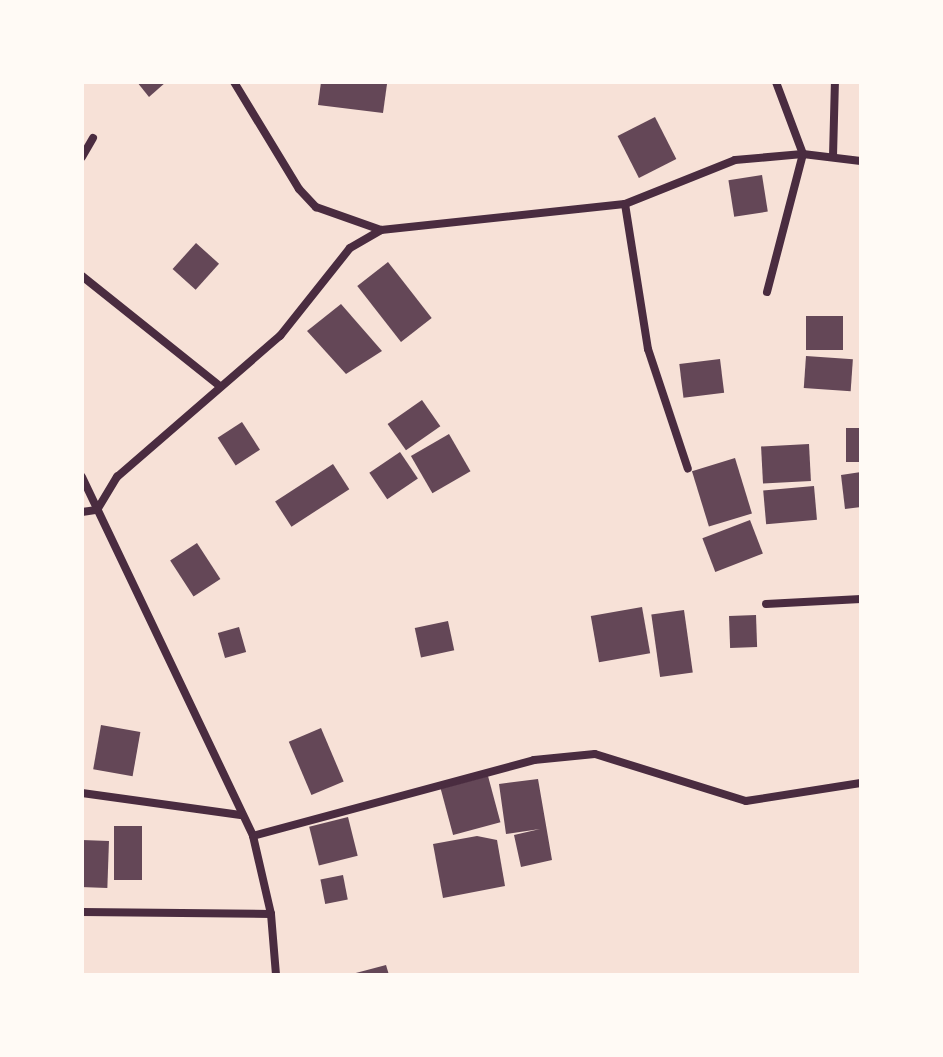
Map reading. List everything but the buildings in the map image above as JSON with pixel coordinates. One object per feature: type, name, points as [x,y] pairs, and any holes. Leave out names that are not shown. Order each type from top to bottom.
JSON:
[{"type":"street","points":[[234,82],[299,189],[316,207],[381,230]]},
{"type":"street","points":[[767,292],[803,154],[776,82]]},
{"type":"street","points":[[833,156],[835,82]]},
{"type":"street","points":[[82,157],[93,138]]},
{"type":"street","points":[[97,510],[117,477],[280,336],[350,248],[381,230],[625,204],[735,160],[803,154],[861,161]]},
{"type":"street","points":[[625,204],[648,349],[688,469]]},
{"type":"street","points":[[82,276],[220,386]]},
{"type":"street","points":[[82,477],[240,815],[253,836],[271,914],[276,975]]},
{"type":"street","points":[[82,512],[97,510]]},
{"type":"street","points":[[766,604],[861,599]]},
{"type":"street","points":[[253,836],[534,760],[595,754],[746,801],[861,783]]},
{"type":"street","points":[[82,793],[240,815]]},
{"type":"street","points":[[82,912],[271,914]]}]
